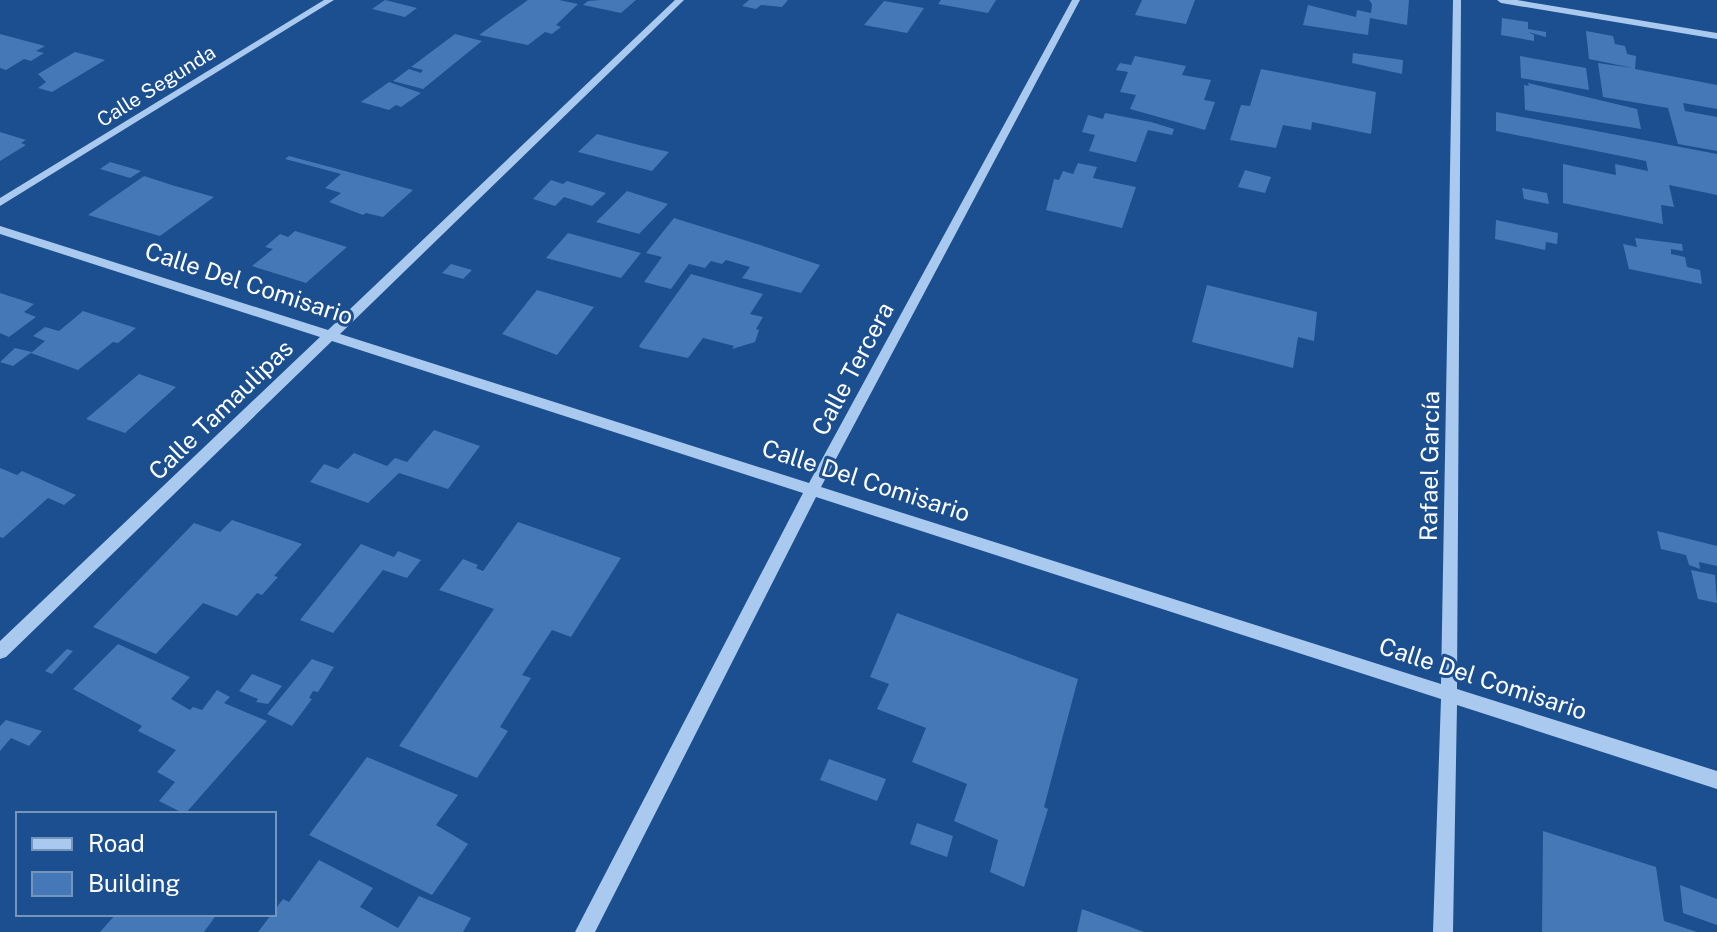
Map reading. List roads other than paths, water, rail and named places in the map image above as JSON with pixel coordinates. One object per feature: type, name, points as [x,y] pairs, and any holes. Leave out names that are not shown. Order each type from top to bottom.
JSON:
[{"type":"street","name":"Calle Segunda","points":[[0,203],[330,0]]},
{"type":"street","name":"Calle Tamaulipas","points":[[0,652],[680,0]]},
{"type":"street","name":"Calle Tercera","points":[[585,932],[813,489],[1076,0]]},
{"type":"street","name":"Rafael García","points":[[1443,932],[1449,694],[1457,0]]},
{"type":"street","points":[[1501,0],[1717,36]]},
{"type":"street","name":"Calle Del Comisario","points":[[0,230],[1717,780]]}]
